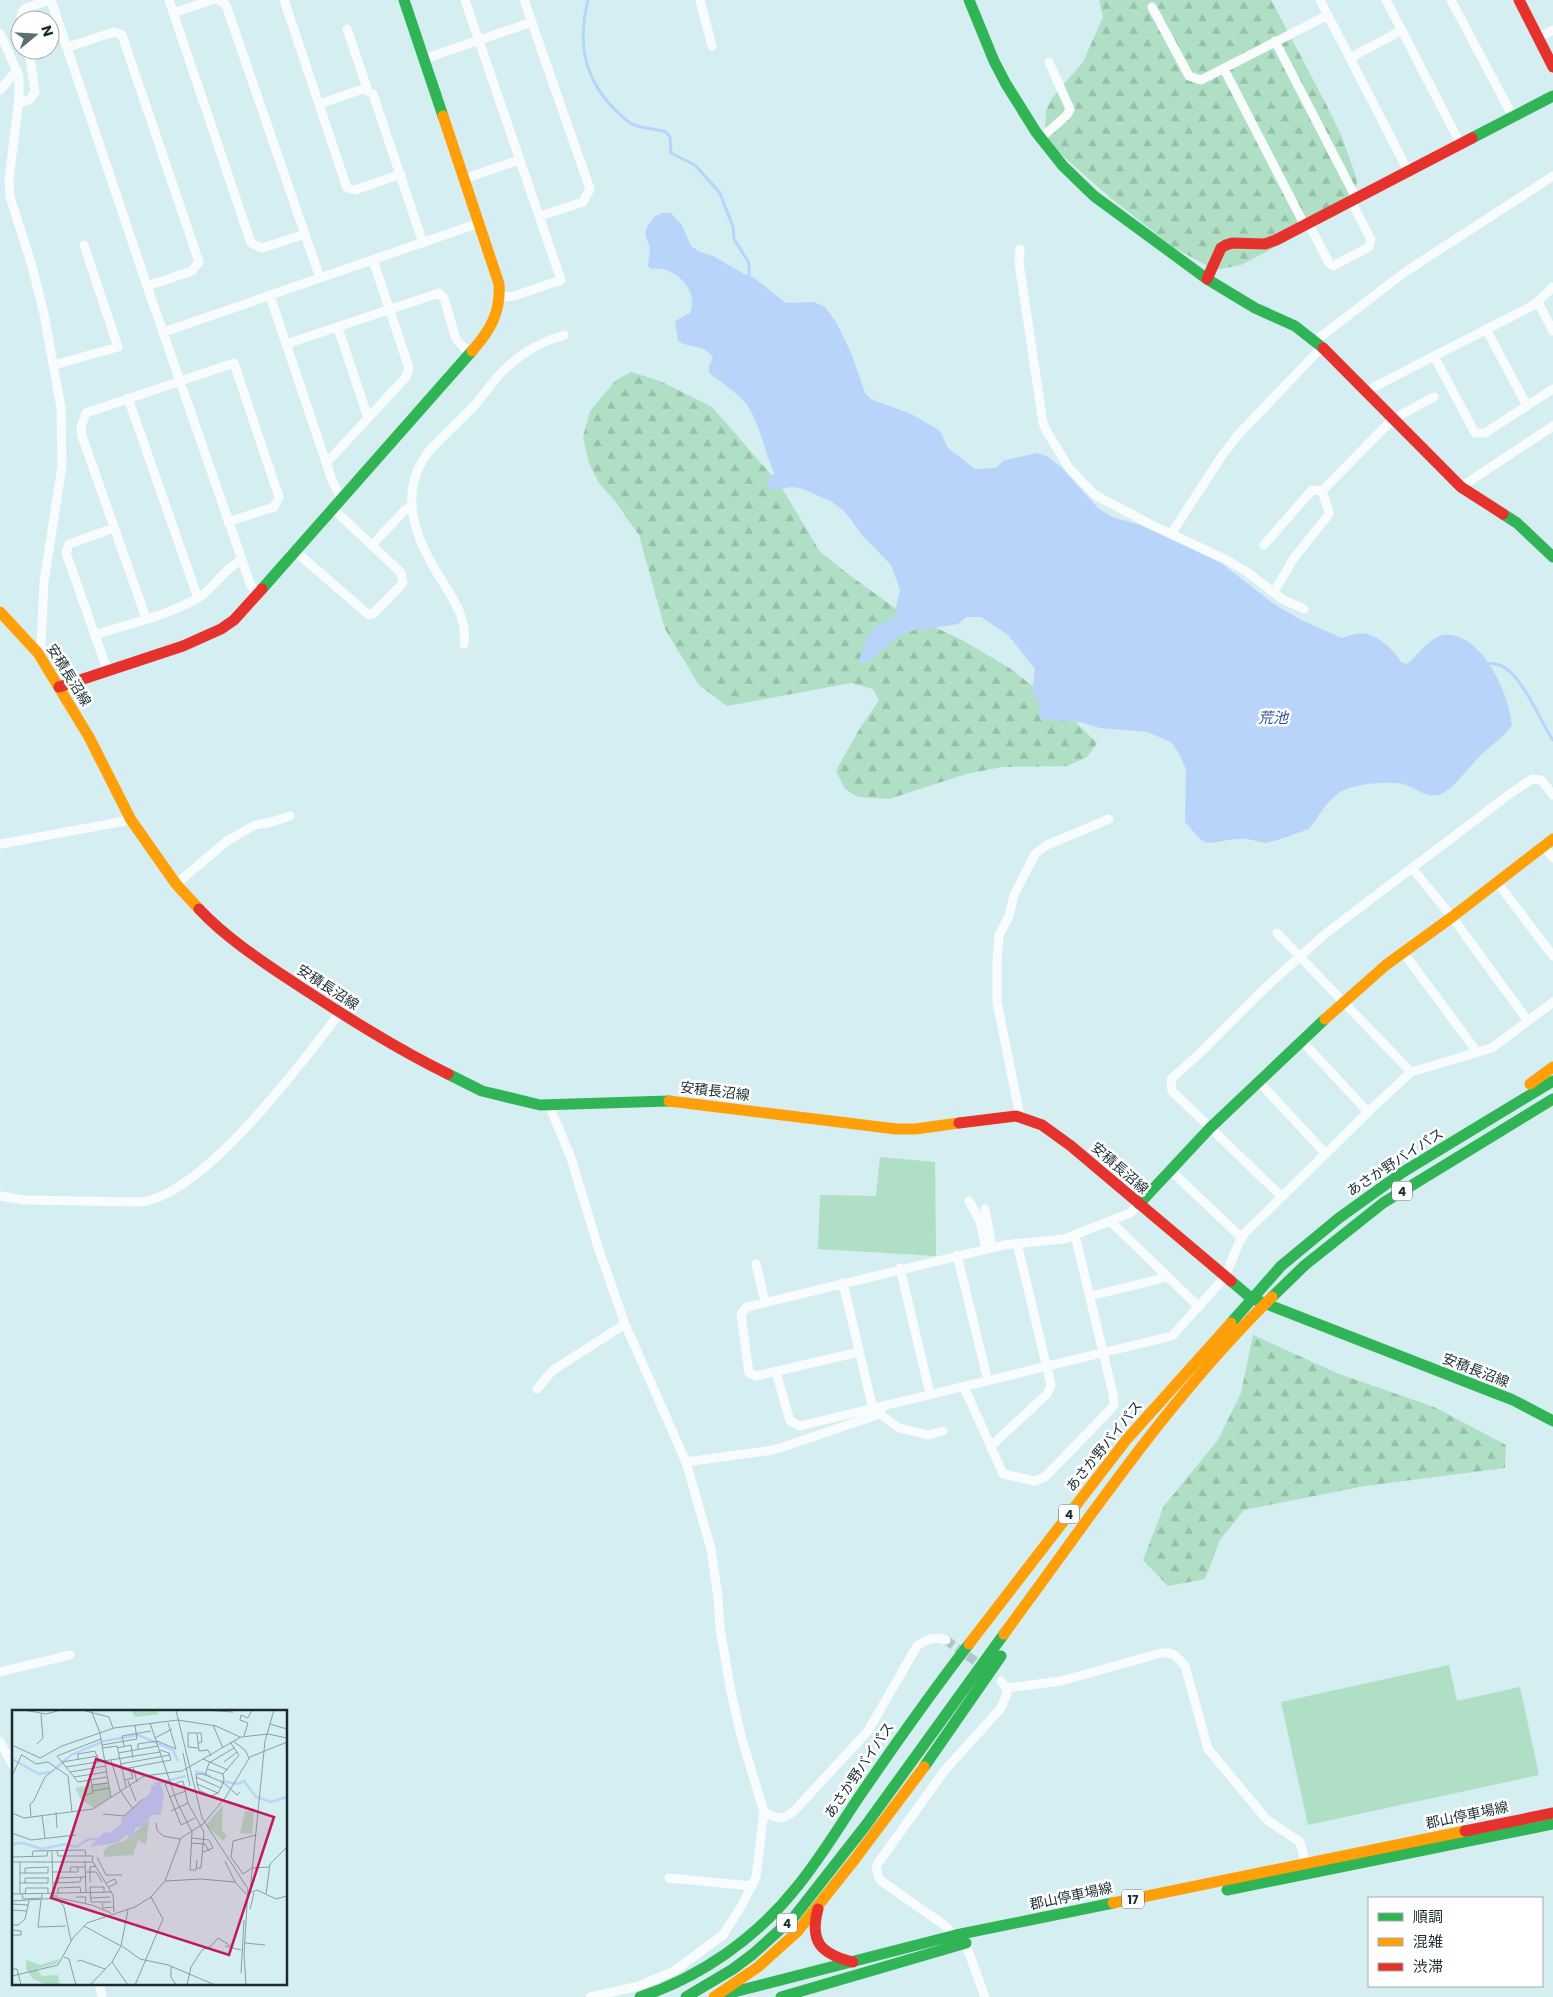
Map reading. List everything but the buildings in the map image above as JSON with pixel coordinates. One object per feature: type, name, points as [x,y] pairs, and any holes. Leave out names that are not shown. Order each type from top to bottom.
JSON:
[{"type":"main road","points":[[59,686],[108,672],[183,646],[221,629],[234,620],[296,552],[469,353],[488,334],[496,317],[499,297],[498,277],[404,0]]},
{"type":"main road","points":[[969,0],[994,61],[1006,84],[1041,138],[1064,166],[1094,196],[1207,279],[1255,308],[1296,326],[1318,344],[1461,487],[1516,523],[1539,542],[1553,557]]},
{"type":"main road","points":[[1520,0],[1553,67]]},
{"type":"main road","points":[[1207,279],[1221,248],[1226,245],[1265,244],[1553,96]]},
{"type":"main road","name":"安積長沼線","points":[[0,612],[38,653],[89,737],[131,820],[176,884],[204,913],[257,958],[340,1013],[418,1059],[482,1092],[524,1102],[549,1105],[614,1101],[680,1102],[896,1129],[915,1129],[998,1116],[1020,1116],[1056,1134],[1251,1298],[1513,1400],[1553,1421]]},
{"type":"main road","points":[[1139,1204],[1210,1128],[1344,1001],[1404,952],[1549,843]]},
{"type":"main road","points":[[1456,1139],[1475,1121],[1553,1067]]},
{"type":"main road","name":"あさか野バイパス","points":[[640,1997],[664,1989],[738,1946],[796,1888],[932,1692],[1127,1439],[1281,1266],[1339,1218],[1403,1172],[1553,1081]]},
{"type":"main road","name":"あさか野バイパス","points":[[686,1997],[733,1969],[753,1954],[794,1917],[866,1825],[1180,1396],[1209,1362],[1305,1265],[1342,1234],[1383,1203],[1553,1099]]},
{"type":"main road","points":[[1450,1161],[1492,1145],[1553,1110]]},
{"type":"main road","points":[[714,1997],[720,1991],[739,1981],[793,1937],[868,1844],[973,1699],[1046,1589],[1054,1574],[1056,1564]]},
{"type":"main road","name":"郡山停車場線","points":[[1307,1869],[1553,1813]]},
{"type":"main road","name":"郡山停車場線","points":[[714,1997],[750,1986],[853,1962],[914,1945],[960,1939],[1307,1869],[1553,1824]]},
{"type":"main road","points":[[819,1906],[814,1928],[820,1946],[837,1959],[853,1962]]},
{"type":"main road","name":"郡山停車場線","points":[[781,1997],[960,1939]]},
{"type":"main road","points":[[685,1978],[692,1997]]},
{"type":"street","points":[[24,10],[50,0],[68,47],[228,522],[250,584],[257,595]]},
{"type":"street","points":[[169,0],[251,243],[262,248],[305,234]]},
{"type":"street","points":[[173,13],[212,0]]},
{"type":"street","points":[[218,0],[226,5],[320,278]]},
{"type":"street","points":[[284,0],[347,188],[355,190],[401,174]]},
{"type":"street","points":[[465,0],[561,280],[514,296],[499,297]]},
{"type":"street","points":[[524,0],[590,188],[583,202],[540,216]]},
{"type":"street","points":[[700,0],[712,46]]},
{"type":"street","points":[[1320,0],[1408,171]]},
{"type":"street","points":[[1386,0],[1460,143]]},
{"type":"street","points":[[1451,0],[1513,117]]},
{"type":"street","points":[[1152,7],[1190,77],[1201,80],[1328,15]]},
{"type":"street","points":[[424,59],[532,22]]},
{"type":"street","points":[[348,29],[368,91]]},
{"type":"street","points":[[1350,58],[1402,30]]},
{"type":"street","points":[[1539,37],[1553,30]]},
{"type":"street","points":[[68,47],[114,32],[122,35],[199,262],[192,271],[147,286]]},
{"type":"street","points":[[0,33],[17,70],[19,83],[9,180],[10,197],[32,266],[44,314],[60,401],[62,466],[44,582],[41,645],[38,653]]},
{"type":"street","points":[[1224,69],[1328,263],[1334,266],[1369,247],[1371,240],[1354,199],[1276,41]]},
{"type":"street","points":[[18,103],[30,100],[35,92],[31,60]]},
{"type":"street","points":[[1041,138],[1067,115],[1070,109],[1049,62]]},
{"type":"street","points":[[0,90],[17,70]]},
{"type":"street","points":[[319,104],[363,89],[374,94],[423,243]]},
{"type":"street","points":[[464,179],[519,160]]},
{"type":"street","points":[[1171,534],[1221,457],[1238,435],[1318,344],[1406,272],[1553,176]]},
{"type":"street","points":[[164,332],[480,223]]},
{"type":"street","points":[[54,365],[118,347],[84,245]]},
{"type":"street","points":[[1020,249],[1020,271],[1043,423],[1069,468],[1095,494],[1117,508],[1225,559],[1282,599],[1304,609]]},
{"type":"street","points":[[326,462],[332,458],[406,377],[409,368],[373,260]]},
{"type":"street","points":[[1366,391],[1538,302],[1553,287]]},
{"type":"street","points":[[286,344],[439,293],[444,298],[456,339],[469,353]]},
{"type":"street","points":[[270,296],[326,462],[337,492],[342,499]]},
{"type":"street","points":[[1538,302],[1553,331]]},
{"type":"street","points":[[338,328],[368,418]]},
{"type":"street","points":[[1486,329],[1527,406]]},
{"type":"street","points":[[464,644],[465,630],[461,615],[423,550],[417,531],[411,492],[414,482],[422,462],[431,450],[478,401],[501,373],[543,341],[564,335]]},
{"type":"street","points":[[1434,356],[1474,433],[1485,433],[1553,389]]},
{"type":"street","points":[[146,618],[82,436],[80,426],[86,413],[234,363],[279,497],[274,507],[228,522]]},
{"type":"street","points":[[1322,491],[1393,419],[1434,397]]},
{"type":"street","points":[[128,398],[198,598]]},
{"type":"street","points":[[1461,487],[1553,426]]},
{"type":"street","points":[[1264,545],[1312,490],[1322,491]]},
{"type":"street","points":[[1274,592],[1294,558],[1330,512],[1322,491]]},
{"type":"street","points":[[372,544],[405,510],[412,507]]},
{"type":"street","points":[[296,552],[369,615],[373,614],[403,583],[401,573],[333,509]]},
{"type":"street","points":[[108,672],[66,553],[69,544],[114,528]]},
{"type":"street","points":[[94,635],[172,610],[198,598],[209,590],[232,566],[242,560]]},
{"type":"street","points":[[1281,1196],[1172,1091],[1171,1079],[1199,1054],[1265,988],[1325,934],[1532,779],[1541,780],[1553,796]]},
{"type":"street","points":[[176,884],[227,841],[255,825],[290,816]]},
{"type":"street","points":[[1020,1116],[998,1002],[997,960],[999,935],[1009,916],[1014,895],[1035,854],[1047,845],[1109,819]]},
{"type":"street","points":[[0,844],[131,820]]},
{"type":"street","points":[[1549,843],[1553,858]]},
{"type":"street","points":[[1412,868],[1452,917],[1528,1021]]},
{"type":"street","points":[[1497,882],[1553,956]]},
{"type":"street","points":[[1278,933],[1411,1072]]},
{"type":"street","points":[[1404,952],[1477,1052]]},
{"type":"street","points":[[686,1462],[773,1450],[878,1410],[930,1394],[1047,1368],[1172,1336],[1225,1277],[1242,1238],[1281,1196],[1411,1072],[1496,1045],[1553,1002]]},
{"type":"street","points":[[0,1196],[24,1200],[148,1202],[172,1191],[198,1174],[254,1118],[291,1076],[340,1013]]},
{"type":"street","points":[[1302,1041],[1368,1112]]},
{"type":"street","points":[[1259,1082],[1326,1154]]},
{"type":"street","points":[[549,1105],[571,1158],[598,1247],[625,1324],[686,1462],[711,1550],[718,1597],[720,1628],[731,1692],[741,1736],[764,1812],[756,1877],[723,1934],[674,1971],[639,1986],[590,1997]]},
{"type":"street","points":[[1170,1170],[1242,1238]]},
{"type":"street","points":[[969,1201],[980,1221],[989,1248]]},
{"type":"street","points":[[859,1352],[756,1376],[749,1373],[741,1314],[747,1307],[900,1268],[1017,1243],[1064,1239],[1130,1213],[1139,1204]]},
{"type":"street","points":[[985,1209],[989,1248]]},
{"type":"street","points":[[1110,1221],[1199,1307]]},
{"type":"street","points":[[964,1387],[1003,1474],[1035,1481],[1045,1477],[1114,1405],[1104,1353],[1075,1235]]},
{"type":"street","points":[[991,1446],[1049,1391],[1051,1382],[1017,1243]]},
{"type":"street","points":[[958,1255],[988,1381]]},
{"type":"street","points":[[756,1264],[765,1302]]},
{"type":"street","points":[[900,1268],[930,1394]]},
{"type":"street","points":[[1090,1296],[1166,1276]]},
{"type":"street","points":[[843,1284],[859,1352],[878,1410],[899,1428],[928,1435],[943,1431]]},
{"type":"street","points":[[537,1389],[552,1371],[625,1324]]},
{"type":"street","points":[[776,1372],[790,1421],[800,1426],[878,1410]]},
{"type":"street","points":[[764,1812],[775,1818],[780,1818],[795,1810],[868,1731],[918,1646],[937,1637],[946,1640]]},
{"type":"street","points":[[985,1997],[970,1953],[960,1939],[944,1925],[880,1880],[876,1872],[876,1865],[945,1770],[1001,1708],[1006,1697],[1003,1684],[1061,1681],[1161,1653],[1170,1653],[1176,1656],[1188,1671],[1208,1749],[1267,1820],[1300,1842],[1307,1869]]},
{"type":"street","points":[[0,1672],[70,1655]]},
{"type":"street","points":[[0,1742],[12,1763]]},
{"type":"street","points":[[670,1878],[752,1886]]},
{"type":"street","points":[[681,1966],[685,1978]]},
{"type":"street","points":[[99,1984],[102,1997]]},
{"type":"green space","points":[[1099,0],[1271,0],[1342,137],[1357,180],[1355,198],[1342,212],[1241,265],[1215,270],[1173,247],[1112,199],[1048,143],[1045,133],[1046,110],[1053,97],[1083,62],[1103,17]]},
{"type":"green space","points":[[631,372],[660,381],[712,407],[780,485],[820,552],[899,611],[960,639],[1008,667],[1060,707],[1097,743],[1087,757],[1067,766],[1002,767],[966,774],[889,799],[858,797],[845,789],[836,771],[857,733],[879,700],[873,689],[851,683],[727,706],[699,685],[665,629],[639,535],[615,501],[599,483],[589,463],[583,437],[590,411],[616,380]]},
{"type":"green space","points":[[880,1157],[935,1162],[936,1256],[818,1249],[820,1195],[876,1196]]},
{"type":"green space","points":[[1253,1335],[1339,1374],[1434,1407],[1506,1445],[1505,1468],[1365,1486],[1244,1510],[1220,1540],[1205,1579],[1168,1586],[1143,1560],[1164,1506],[1218,1440],[1241,1393]]},
{"type":"green space","points":[[1449,1665],[1457,1701],[1520,1687],[1539,1775],[1308,1825],[1281,1702]]},
{"type":"water","name":"荒池","points":[[662,213],[671,213],[682,225],[691,246],[753,277],[786,303],[814,302],[825,307],[836,322],[852,355],[865,393],[871,399],[911,414],[940,431],[948,448],[975,469],[996,468],[1003,461],[1037,453],[1046,456],[1061,467],[1098,508],[1112,517],[1140,525],[1221,563],[1274,604],[1303,621],[1342,638],[1360,633],[1377,638],[1395,653],[1401,662],[1406,664],[1439,636],[1457,636],[1470,643],[1481,653],[1491,667],[1506,698],[1512,725],[1444,793],[1434,796],[1425,794],[1410,786],[1391,783],[1352,787],[1335,796],[1310,828],[1302,832],[1265,843],[1250,839],[1240,839],[1206,843],[1185,822],[1186,769],[1171,742],[1147,732],[1100,728],[1080,722],[1040,719],[1039,703],[1032,693],[1035,669],[1008,635],[981,617],[966,617],[958,624],[911,631],[892,641],[870,661],[859,663],[870,632],[876,627],[892,620],[897,615],[896,606],[900,590],[891,565],[862,535],[845,512],[832,502],[803,489],[792,487],[771,490],[768,480],[774,473],[756,422],[748,406],[735,392],[709,373],[709,366],[713,358],[710,354],[702,349],[678,341],[675,321],[690,313],[692,305],[688,288],[683,281],[669,271],[652,269],[648,266],[650,248],[645,234],[647,227],[654,217]]},
{"type":"waterway","points":[[588,0],[583,36],[588,68],[595,83],[604,97],[630,123],[666,132],[670,137],[671,153],[695,165],[720,193],[733,227],[734,239],[749,263],[749,280]]},
{"type":"waterway","points":[[1487,664],[1498,665],[1508,670],[1518,680],[1553,740]]},
{"type":"tunnel","points":[[946,1640],[983,1667]]},
{"type":"traffic: fast","points":[[404,0],[443,116]]},
{"type":"traffic: fast","points":[[969,0],[994,61],[1006,84],[1036,132],[1063,166],[1094,196],[1207,279],[1255,308],[1295,326],[1323,348]]},
{"type":"traffic: fast","points":[[1472,138],[1553,96]]},
{"type":"traffic: fast","points":[[262,589],[472,351]]},
{"type":"traffic: fast","points":[[1503,514],[1517,523],[1553,557]]},
{"type":"traffic: fast","points":[[1139,1204],[1210,1128],[1325,1019]]},
{"type":"traffic: fast","points":[[448,1074],[482,1091],[540,1105],[669,1101]]},
{"type":"traffic: fast","points":[[1231,1323],[1281,1266],[1339,1218],[1403,1172],[1553,1081]]},
{"type":"traffic: fast","points":[[1272,1297],[1305,1265],[1383,1203],[1553,1099]]},
{"type":"traffic: fast","points":[[1231,1281],[1251,1298],[1513,1400],[1553,1421]]},
{"type":"traffic: fast","points":[[686,1997],[733,1969],[753,1954],[794,1917],[866,1825],[1004,1634]]},
{"type":"traffic: fast","points":[[640,1997],[663,1989],[706,1967],[745,1939],[780,1906],[796,1888],[830,1842],[901,1737],[969,1644]]},
{"type":"traffic: fast","points":[[924,1767],[1001,1656]]},
{"type":"traffic: fast","points":[[1227,1890],[1553,1824]]},
{"type":"traffic: fast","points":[[726,1994],[956,1935],[1113,1903]]},
{"type":"traffic: fast","points":[[781,1997],[966,1943]]},
{"type":"traffic: slow","points":[[443,116],[499,284],[498,303],[493,321],[472,351]]},
{"type":"traffic: slow","points":[[0,612],[38,653],[89,737],[131,820],[176,884],[199,909]]},
{"type":"traffic: slow","points":[[1325,1019],[1386,965],[1553,839]]},
{"type":"traffic: slow","points":[[1530,1084],[1553,1067]]},
{"type":"traffic: slow","points":[[669,1101],[896,1129],[915,1129],[959,1123]]},
{"type":"traffic: slow","points":[[1004,1634],[1099,1503],[1164,1418],[1234,1336],[1272,1297]]},
{"type":"traffic: slow","points":[[969,1644],[1127,1439],[1231,1323]]},
{"type":"traffic: slow","points":[[714,1997],[758,1967],[797,1932],[924,1767]]},
{"type":"traffic: slow","points":[[1113,1903],[1465,1831]]},
{"type":"traffic: jam","points":[[1519,0],[1553,67]]},
{"type":"traffic: jam","points":[[1207,279],[1221,248],[1226,245],[1232,243],[1265,244],[1276,240],[1472,138]]},
{"type":"traffic: jam","points":[[1323,348],[1461,487],[1503,514]]},
{"type":"traffic: jam","points":[[59,687],[183,646],[221,629],[234,620],[262,589]]},
{"type":"traffic: jam","points":[[199,909],[233,940],[296,984],[390,1043],[448,1074]]},
{"type":"traffic: jam","points":[[959,1123],[1016,1116],[1042,1125],[1071,1146],[1231,1281]]},
{"type":"traffic: jam","points":[[1465,1831],[1553,1813]]},
{"type":"traffic: jam","points":[[818,1909],[815,1930],[820,1945],[833,1955],[853,1962]]}]
